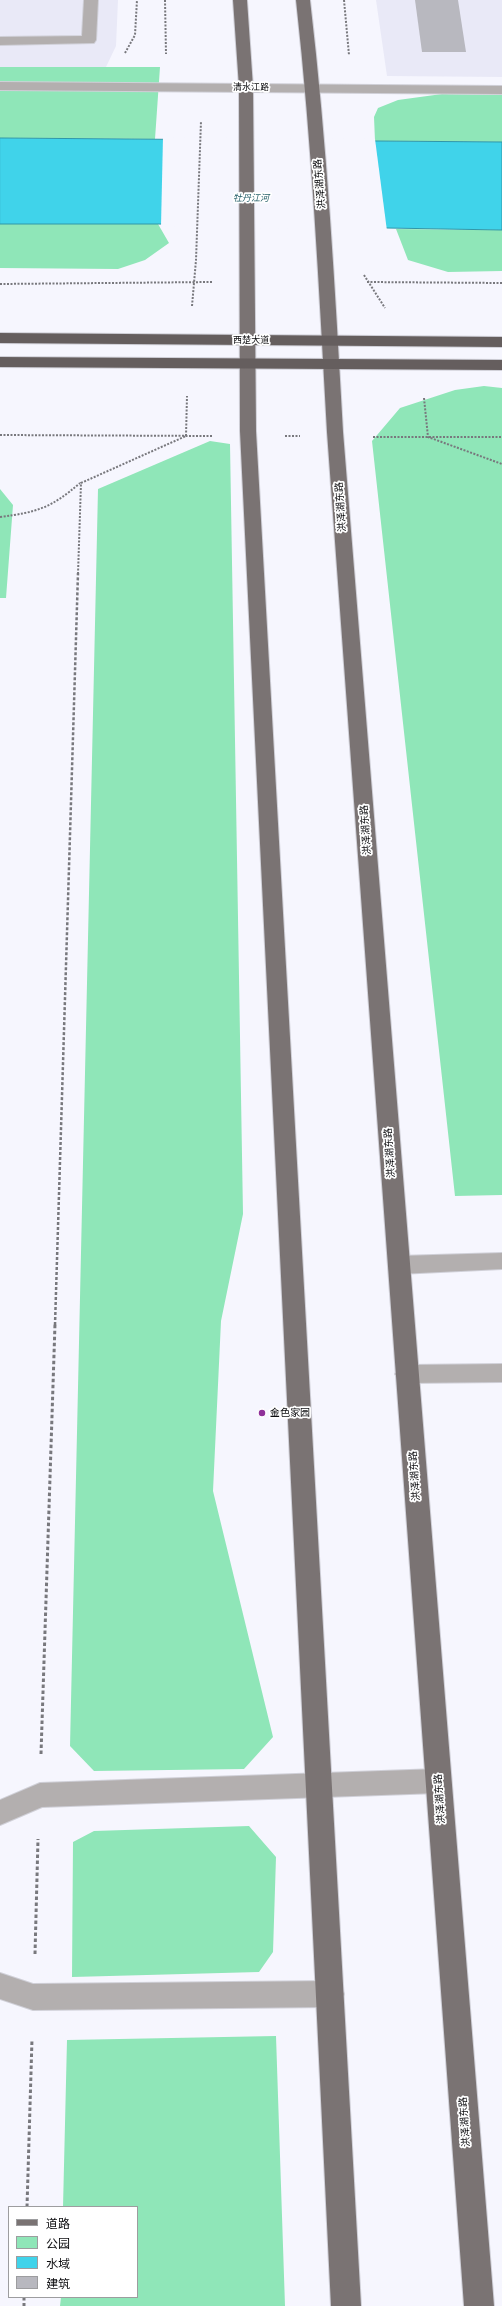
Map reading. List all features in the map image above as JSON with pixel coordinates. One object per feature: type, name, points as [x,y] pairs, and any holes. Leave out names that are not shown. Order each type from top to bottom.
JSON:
[{"type":"highway","name":"西楚大道","points":[[0,338],[502,342]]},
{"type":"highway","points":[[0,362],[502,365]]},
{"type":"main road","points":[[240,0],[246,87],[246,340],[248,431],[346,2306]]},
{"type":"main road","name":"洪泽湖东路","points":[[303,0],[316,125],[325,246],[330,364],[479,2306]]},
{"type":"street","points":[[0,41],[90,40],[91,0]]},
{"type":"street","name":"清水江路","points":[[0,86],[502,90]]},
{"type":"street","points":[[399,1264],[502,1261]]},
{"type":"street","points":[[407,1374],[502,1373]]},
{"type":"street","points":[[0,1813],[40,1795],[438,1781]]},
{"type":"street","points":[[0,1986],[33,1997],[330,1994]]},
{"type":"path","points":[[344,0],[352,88]]},
{"type":"path","points":[[196,260],[201,115]]},
{"type":"path","points":[[0,435],[186,436],[81,483],[58,503],[38,513],[0,517]]},
{"type":"path","points":[[428,437],[502,464]]},
{"type":"path","points":[[27,2206],[81,483]]},
{"type":"shaded area","points":[[0,0],[118,0],[116,46],[106,67],[0,67]]},
{"type":"shaded area","points":[[376,0],[502,0],[502,77],[387,76]]},
{"type":"green space","points":[[0,67],[160,67],[155,139],[0,138]]},
{"type":"green space","points":[[442,94],[502,95],[502,142],[375,141],[374,117],[378,108],[398,100]]},
{"type":"green space","points":[[0,224],[158,224],[169,243],[145,260],[118,269],[0,268]]},
{"type":"green space","points":[[396,229],[502,230],[502,271],[448,272],[408,260]]},
{"type":"green space","points":[[484,386],[502,388],[502,1195],[455,1196],[372,441],[400,408],[455,390]]},
{"type":"green space","points":[[210,441],[230,444],[243,1214],[221,1321],[213,1491],[273,1737],[244,1769],[94,1771],[70,1746],[98,489]]},
{"type":"green space","points":[[0,489],[13,505],[6,598],[0,598]]},
{"type":"green space","points":[[249,1826],[276,1857],[273,1952],[259,1972],[72,1977],[73,1842],[94,1831]]},
{"type":"green space","points":[[276,2036],[285,2306],[60,2306],[61,2298],[138,2298],[138,2206],[63,2206],[67,2040]]},
{"type":"water","name":"牡丹江河","points":[[0,138],[502,142],[502,230],[158,224],[0,224]]},
{"type":"pier","points":[[163,137],[375,139],[387,231],[161,226]]},
{"type":"building","points":[[415,0],[458,0],[466,52],[422,52]]},
{"type":"place","name":"金色家园","points":[[262,1413]]}]
